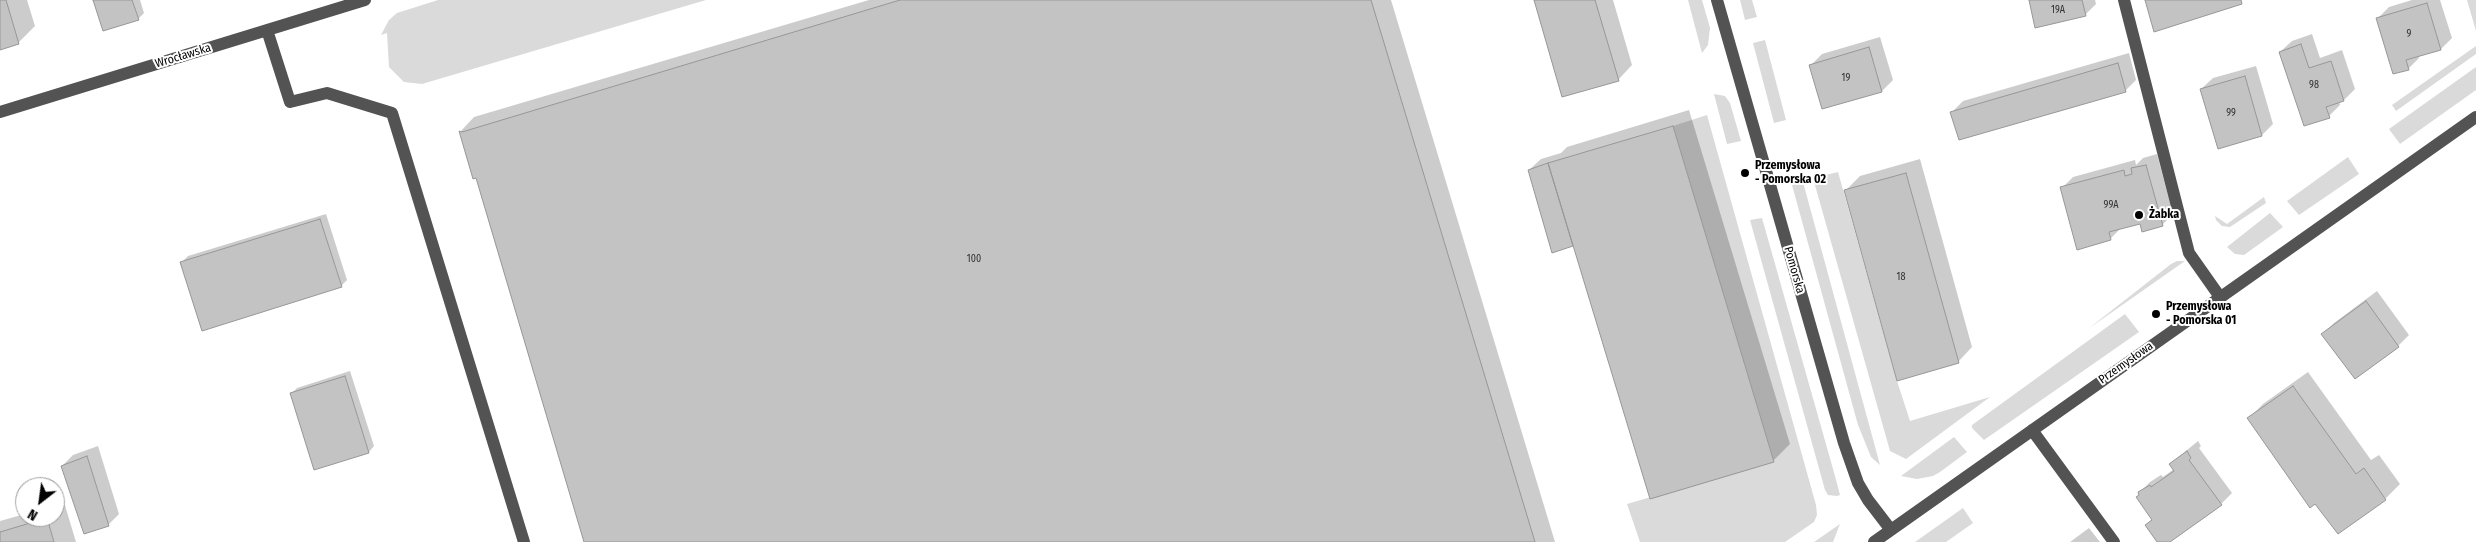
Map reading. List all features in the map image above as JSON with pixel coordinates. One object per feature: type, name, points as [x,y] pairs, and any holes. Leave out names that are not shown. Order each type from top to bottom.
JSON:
[{"type":"street","name":"Wrocławska","points":[[0,112],[365,0]]},
{"type":"street","name":"Pomorska","points":[[1717,0],[1844,443],[1858,483],[1868,500],[1891,530]]},
{"type":"street","points":[[2124,0],[2189,253],[2220,297]]},
{"type":"street","points":[[268,30],[290,102],[327,93],[392,113],[524,542]]},
{"type":"street","name":"Przemysłowa","points":[[1874,542],[2476,117]]},
{"type":"street","points":[[2032,430],[2114,542]]},
{"type":"shaded area","points":[[438,0],[706,0],[422,84],[404,82],[389,67],[387,33],[381,35],[389,20],[397,13]]},
{"type":"shaded area","points":[[1688,0],[1702,0],[1710,28],[1708,45],[1702,53]]},
{"type":"shaded area","points":[[1740,0],[1752,0],[1757,17],[1745,20]]},
{"type":"shaded area","points":[[2467,0],[2476,0],[2476,31]]},
{"type":"shaded area","points":[[1765,40],[1786,120],[1774,123],[1753,43]]},
{"type":"shaded area","points":[[2476,46],[2476,54],[2396,111],[2392,105]]},
{"type":"shaded area","points":[[2476,67],[2476,90],[2400,144],[2389,129]]},
{"type":"shaded area","points":[[1714,94],[1725,96],[1730,103],[1741,141],[1727,144]]},
{"type":"shaded area","points":[[1707,115],[1816,505],[1817,515],[1814,522],[1785,542],[1640,542],[1627,504],[1774,461],[1673,126]]},
{"type":"shaded area","points":[[2348,157],[2359,174],[2299,215],[2287,201]]},
{"type":"shaded area","points":[[1838,172],[1910,421],[1990,397],[1906,459],[1890,451],[1813,178]]},
{"type":"shaded area","points":[[1803,182],[1880,465],[1871,457],[1858,425],[1792,185]]},
{"type":"shaded area","points":[[2264,197],[2266,203],[2230,227],[2222,226],[2216,220],[2215,216],[2227,224]]},
{"type":"shaded area","points":[[2270,213],[2283,227],[2244,255],[2235,254],[2227,247]]},
{"type":"shaded area","points":[[1762,218],[1835,476],[1840,495],[1837,496],[1828,495],[1825,490],[1750,220]]},
{"type":"shaded area","points":[[2177,261],[2185,261],[2088,329],[2171,264]]},
{"type":"shaded area","points":[[2125,314],[2139,332],[1984,440],[1972,428],[1972,425]]},
{"type":"shaded area","points":[[1954,437],[1967,452],[1940,472],[1933,476],[1917,479],[1901,476]]},
{"type":"shaded area","points":[[1963,508],[1973,523],[1946,542],[1915,542]]},
{"type":"shaded area","points":[[1840,524],[1833,542],[1814,542]]},
{"type":"building","points":[[0,0],[6,0],[19,44],[0,50]]},
{"type":"building","points":[[93,0],[132,0],[139,20],[103,31]]},
{"type":"building","points":[[900,0],[1371,0],[1535,542],[584,542],[476,178],[473,179],[459,131],[462,132]]},
{"type":"building","points":[[1534,0],[1595,0],[1619,81],[1562,97]]},
{"type":"building","points":[[2029,0],[2082,0],[2086,16],[2035,28]]},
{"type":"building","points":[[2145,0],[2241,0],[2242,4],[2154,32]]},
{"type":"building","points":[[2427,3],[2441,50],[2406,60],[2409,70],[2393,74],[2376,18]]},
{"type":"building","points":[[2301,44],[2309,68],[2331,61],[2344,101],[2326,107],[2330,118],[2304,126],[2279,52]]},
{"type":"building","points":[[1869,47],[1882,92],[1822,109],[1809,65]]},
{"type":"building","points":[[2118,63],[2126,92],[1959,140],[1950,112]]},
{"type":"building","points":[[2245,76],[2262,136],[2218,149],[2200,89]]},
{"type":"building","points":[[1673,126],[1774,462],[1650,499],[1548,163]]},
{"type":"building","points":[[1548,163],[1573,246],[1552,253],[1528,170]]},
{"type":"building","points":[[2146,165],[2163,226],[2142,232],[2140,224],[2109,232],[2111,240],[2077,250],[2060,187],[2124,170],[2125,176],[2132,174],[2131,168]]},
{"type":"building","points":[[1906,173],[1959,363],[1897,381],[1844,190]]},
{"type":"building","points":[[320,219],[342,287],[202,331],[180,262]]},
{"type":"building","points":[[2366,301],[2399,347],[2355,379],[2321,334]]},
{"type":"building","points":[[345,376],[369,453],[314,470],[290,393]]},
{"type":"building","points":[[2293,386],[2356,474],[2364,468],[2386,500],[2338,534],[2315,504],[2310,508],[2247,418]]},
{"type":"building","points":[[2187,451],[2191,458],[2189,460],[2222,505],[2170,542],[2157,542],[2145,525],[2152,520],[2136,497],[2139,495],[2138,492],[2150,485],[2151,487],[2174,471],[2169,464]]},
{"type":"building","points":[[87,456],[109,526],[84,534],[61,466]]},
{"type":"building","points":[[17,527],[50,527],[54,542],[0,542],[0,532]]},
{"type":"place","name":"Przemysłowa - Pomorska 02","points":[[1745,173]]},
{"type":"place","name":"Żabka","points":[[2139,215]]},
{"type":"place","name":"Przemysłowa - Pomorska 01","points":[[2156,314]]}]
